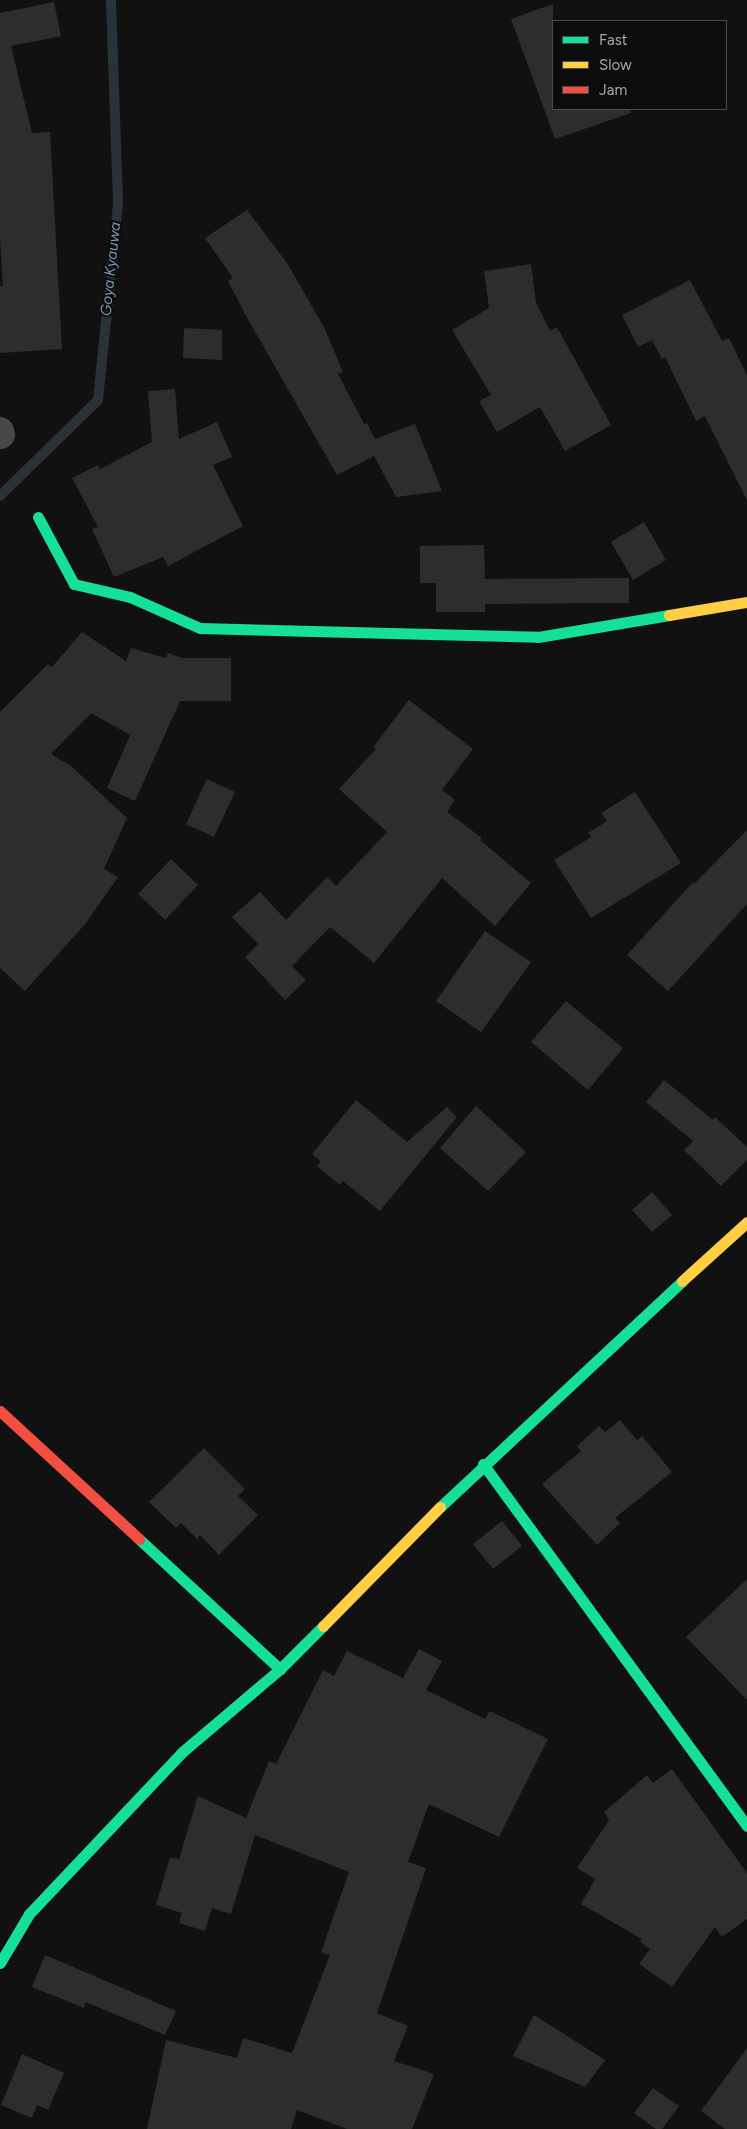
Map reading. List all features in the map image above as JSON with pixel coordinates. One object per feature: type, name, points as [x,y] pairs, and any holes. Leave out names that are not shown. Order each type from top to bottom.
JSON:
[{"type":"street","points":[[38,517],[45,535],[74,584],[130,597],[200,628],[538,637],[747,602]]},
{"type":"street","points":[[0,1963],[30,1914],[181,1753],[280,1669],[483,1464],[747,1222]]},
{"type":"street","points":[[0,1411],[280,1669]]},
{"type":"street","points":[[483,1464],[747,1826]]},
{"type":"building","points":[[54,2],[61,36],[11,46],[32,133],[50,132],[62,349],[0,353],[0,286],[3,286],[0,239],[0,13]]},
{"type":"building","points":[[553,4],[552,110],[630,110],[631,113],[555,139],[511,19]]},
{"type":"building","points":[[247,210],[287,263],[324,327],[343,372],[338,374],[364,424],[367,423],[375,439],[415,424],[442,491],[396,497],[374,456],[337,475],[245,314],[228,281],[233,278],[205,238]]},
{"type":"building","points":[[531,264],[536,302],[550,331],[557,327],[611,425],[565,451],[540,407],[497,432],[479,401],[491,395],[452,330],[489,308],[484,271]]},
{"type":"building","points":[[690,280],[722,341],[729,338],[747,375],[747,500],[705,416],[696,421],[665,357],[662,359],[652,340],[638,347],[622,315]]},
{"type":"building","points":[[184,328],[222,330],[222,360],[183,358]]},
{"type":"building","points":[[175,389],[179,439],[217,422],[232,457],[213,465],[243,526],[168,566],[163,557],[114,577],[92,529],[98,527],[72,478],[98,465],[100,469],[152,442],[148,391]]},
{"type":"building","points":[[644,522],[666,560],[633,580],[611,542]]},
{"type":"building","points":[[484,545],[485,579],[629,578],[629,603],[485,604],[485,612],[436,612],[436,583],[420,583],[420,546]]},
{"type":"building","points":[[82,632],[126,661],[131,648],[166,658],[168,653],[183,658],[231,658],[231,701],[180,701],[135,801],[107,788],[130,735],[91,713],[51,754],[71,766],[127,818],[104,869],[118,877],[86,923],[25,991],[0,968],[0,712],[48,664],[52,667]]},
{"type":"building","points":[[409,700],[473,749],[442,790],[455,800],[447,812],[482,838],[480,840],[531,883],[495,926],[442,878],[374,963],[330,927],[292,966],[306,980],[285,1000],[245,957],[258,944],[232,917],[260,892],[286,920],[327,877],[336,886],[387,832],[339,789],[376,749],[373,747]]},
{"type":"building","points":[[207,779],[235,792],[214,837],[186,824]]},
{"type":"building","points":[[635,792],[681,863],[591,918],[554,860],[591,837],[588,833],[607,821],[601,813]]},
{"type":"building","points":[[747,830],[747,904],[668,991],[627,955],[693,882],[694,884]]},
{"type":"building","points":[[171,859],[198,885],[165,920],[138,894]]},
{"type":"building","points":[[485,931],[531,962],[481,1032],[436,1001]]},
{"type":"building","points":[[566,1001],[623,1048],[588,1090],[531,1042]]},
{"type":"building","points":[[664,1080],[713,1120],[715,1117],[747,1147],[747,1160],[721,1186],[684,1150],[693,1141],[646,1102]]},
{"type":"building","points":[[356,1100],[407,1142],[447,1107],[457,1117],[380,1211],[343,1181],[340,1185],[317,1166],[321,1161],[312,1154]]},
{"type":"building","points":[[476,1106],[526,1152],[488,1191],[440,1148]]},
{"type":"building","points":[[652,1192],[672,1215],[652,1232],[632,1210]]},
{"type":"building","points":[[620,1420],[637,1440],[642,1436],[672,1472],[615,1518],[620,1523],[597,1545],[542,1484],[581,1451],[577,1446],[599,1426],[605,1432]]},
{"type":"building","points":[[204,1448],[245,1489],[238,1496],[258,1515],[219,1555],[200,1535],[197,1539],[181,1523],[176,1528],[149,1502]]},
{"type":"building","points":[[502,1521],[522,1546],[493,1569],[473,1544]]},
{"type":"building","points":[[747,1579],[747,1700],[686,1637]]},
{"type":"building","points":[[419,1649],[442,1661],[426,1690],[485,1719],[490,1711],[548,1739],[499,1837],[429,1804],[408,1862],[426,1868],[377,2013],[408,2026],[394,2061],[434,2074],[412,2129],[347,2129],[297,2110],[291,2129],[147,2129],[166,2040],[237,2058],[243,2038],[292,2053],[330,1955],[321,1952],[349,1872],[255,1835],[231,1914],[212,1908],[205,1931],[179,1923],[182,1913],[156,1905],[170,1857],[179,1859],[198,1796],[246,1818],[269,1761],[276,1764],[323,1670],[334,1676],[347,1651],[403,1678]]},
{"type":"building","points":[[672,1769],[747,1873],[747,1919],[722,1937],[715,1927],[672,1987],[639,1964],[650,1949],[640,1942],[642,1939],[581,1904],[595,1879],[577,1868],[609,1820],[604,1812],[647,1775],[653,1783]]},
{"type":"building","points":[[45,1955],[176,2011],[165,2035],[86,2002],[84,2008],[32,1987]]},
{"type":"building","points":[[534,2015],[605,2060],[585,2087],[513,2056]]},
{"type":"building","points":[[747,2048],[747,2129],[725,2129],[701,2111]]},
{"type":"building","points":[[22,2054],[64,2073],[48,2110],[37,2105],[32,2118],[1,2105]]},
{"type":"building","points":[[653,2088],[679,2106],[662,2129],[656,2129],[634,2113]]},
{"type":"waterway","name":"Goya Kyauwa","points":[[0,496],[98,400],[118,202],[111,0]]},
{"type":"traffic: fast","points":[[38,517],[74,584],[130,597],[200,628],[538,637],[669,615]]},
{"type":"traffic: fast","points":[[440,1507],[682,1281]]},
{"type":"traffic: fast","points":[[483,1464],[747,1826]]},
{"type":"traffic: fast","points":[[139,1539],[280,1669]]},
{"type":"traffic: fast","points":[[0,1963],[29,1914],[181,1753],[280,1669],[323,1626]]},
{"type":"traffic: slow","points":[[669,615],[747,602]]},
{"type":"traffic: slow","points":[[682,1281],[747,1222]]},
{"type":"traffic: slow","points":[[323,1626],[440,1507]]},
{"type":"traffic: jam","points":[[0,1411],[139,1539]]}]
